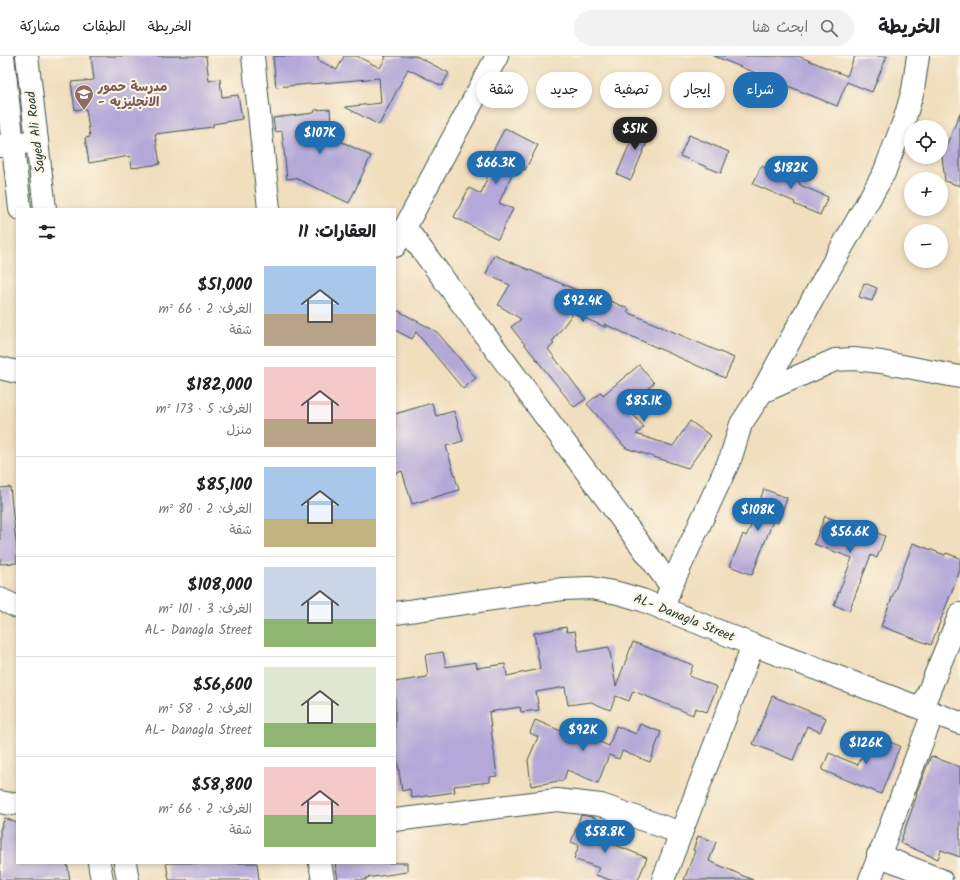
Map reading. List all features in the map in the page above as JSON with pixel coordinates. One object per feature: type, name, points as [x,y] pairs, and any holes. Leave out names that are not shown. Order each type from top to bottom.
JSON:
[{"type":"street","name":"Sayed Ali Road","points":[[3,56],[6,145],[20,208]]},
{"type":"street","name":"Sayed Ali Road","points":[[27,56],[45,208]]},
{"type":"street","points":[[253,56],[269,208]]},
{"type":"street","points":[[396,244],[497,56]]},
{"type":"street","points":[[663,608],[671,586],[731,456],[741,424],[762,392],[884,173],[905,118],[911,97],[918,56]]},
{"type":"street","points":[[6,145],[38,141]]},
{"type":"street","points":[[405,227],[671,586]]},
{"type":"street","points":[[762,392],[835,360],[854,359],[881,362],[960,377]]},
{"type":"street","points":[[0,368],[16,372]]},
{"type":"street","name":"AL- Danagla Street","points":[[396,613],[563,589],[591,588],[618,593],[642,600],[753,645],[960,723]]},
{"type":"street","points":[[0,599],[16,607]]},
{"type":"street","points":[[870,880],[960,614]]},
{"type":"street","points":[[664,880],[753,645]]},
{"type":"street","points":[[396,820],[557,800],[601,804],[681,833]]},
{"type":"street","points":[[0,802],[10,804],[16,803]]},
{"type":"street","points":[[878,855],[941,880]]},
{"type":"street","points":[[99,864],[102,880]]},
{"type":"street","points":[[126,864],[128,880]]},
{"type":"street","points":[[320,864],[322,880]]},
{"type":"building","points":[[91,56],[206,56],[209,81],[220,79],[222,97],[238,95],[242,119],[213,124],[213,127],[155,134],[160,164],[132,168],[130,156],[89,163],[85,138],[90,137],[86,109],[75,110],[71,82],[94,80]]},
{"type":"building","points":[[318,56],[318,60],[337,70],[344,56],[357,56],[380,68],[386,57],[384,56],[416,56],[449,73],[442,86],[408,69],[379,125],[345,107],[381,103],[379,78],[276,87],[273,57]]},
{"type":"building","points":[[714,56],[798,56],[847,76],[855,56],[887,56],[872,92],[847,82],[837,106],[788,86],[788,72],[753,72]]},
{"type":"building","points":[[330,109],[332,137],[371,156],[349,203],[295,178],[287,179],[282,131],[275,132],[273,118],[314,113],[315,110]]},
{"type":"building","points":[[960,113],[960,186],[948,182],[948,172],[944,172],[943,164],[948,164],[948,142]]},
{"type":"building","points":[[639,122],[653,128],[631,180],[617,174]]},
{"type":"building","points":[[505,128],[538,145],[525,170],[516,165],[499,203],[513,209],[498,239],[454,217],[469,188],[481,194],[492,165],[487,162]]},
{"type":"building","points":[[689,135],[729,152],[721,173],[680,156]]},
{"type":"building","points":[[761,166],[828,197],[820,215],[794,204],[795,202],[753,184]]},
{"type":"building","points":[[494,255],[600,300],[601,297],[629,309],[627,312],[734,358],[725,378],[604,324],[607,328],[573,313],[552,342],[554,344],[548,349],[586,399],[574,407],[511,327],[521,319],[498,305],[510,285],[486,274]]},
{"type":"building","points":[[864,283],[877,288],[872,301],[859,297]]},
{"type":"building","points":[[396,310],[437,332],[476,378],[463,389],[416,332],[412,339],[396,331]]},
{"type":"building","points":[[639,365],[654,383],[626,407],[644,427],[636,434],[673,446],[690,421],[711,436],[688,468],[626,448],[587,404],[601,392],[603,395]]},
{"type":"building","points":[[432,403],[436,416],[454,411],[463,441],[446,446],[459,490],[412,504],[402,471],[396,474],[396,414]]},
{"type":"building","points":[[10,487],[16,542],[16,563],[0,564],[0,488]]},
{"type":"building","points":[[764,489],[787,498],[778,523],[773,521],[752,575],[730,566],[743,534],[746,536],[750,528]]},
{"type":"building","points":[[825,516],[862,531],[864,528],[885,536],[877,558],[871,555],[849,611],[834,605],[852,558],[814,544]]},
{"type":"building","points":[[913,543],[945,555],[946,553],[960,558],[960,570],[931,645],[881,626]]},
{"type":"building","points":[[566,627],[567,632],[575,631],[579,652],[609,647],[616,686],[633,642],[693,665],[689,676],[717,687],[707,712],[695,708],[693,715],[633,691],[629,701],[616,696],[610,710],[591,702],[568,705],[565,687],[536,692],[539,710],[521,712],[520,707],[489,712],[497,776],[490,777],[490,782],[454,786],[455,792],[412,798],[410,789],[402,791],[396,751],[396,682],[427,677],[425,655],[443,652],[446,667],[476,662],[477,668],[505,664],[507,676],[540,669],[534,633]]},
{"type":"building","points":[[772,696],[826,718],[820,732],[807,726],[793,760],[753,744]]},
{"type":"building","points":[[535,720],[573,736],[573,731],[609,746],[616,726],[636,734],[640,724],[661,732],[650,762],[622,751],[619,759],[609,755],[598,783],[567,770],[564,780],[531,786],[528,760],[538,737],[530,733]]},
{"type":"building","points":[[870,734],[900,746],[881,794],[822,770],[829,753],[858,765]]},
{"type":"building","points":[[931,756],[960,767],[960,857],[941,850],[938,859],[900,843],[917,795],[916,794]]},
{"type":"building","points":[[581,815],[600,820],[594,836],[647,858],[638,880],[610,880],[596,875],[599,868],[574,859],[579,845],[571,842]]},
{"type":"building","points":[[5,818],[16,823],[16,864],[67,864],[70,880],[0,880],[0,830]]},
{"type":"building","points":[[698,836],[716,842],[709,861],[753,880],[684,880],[695,851],[693,850]]},
{"type":"building","points":[[407,863],[407,872],[366,878],[366,880],[338,880],[335,864]]},
{"type":"building","points":[[166,864],[257,864],[259,880],[169,880]]},
{"type":"place","name":"مدرسة حمور - الانجليزيه","points":[[84,111]]}]
